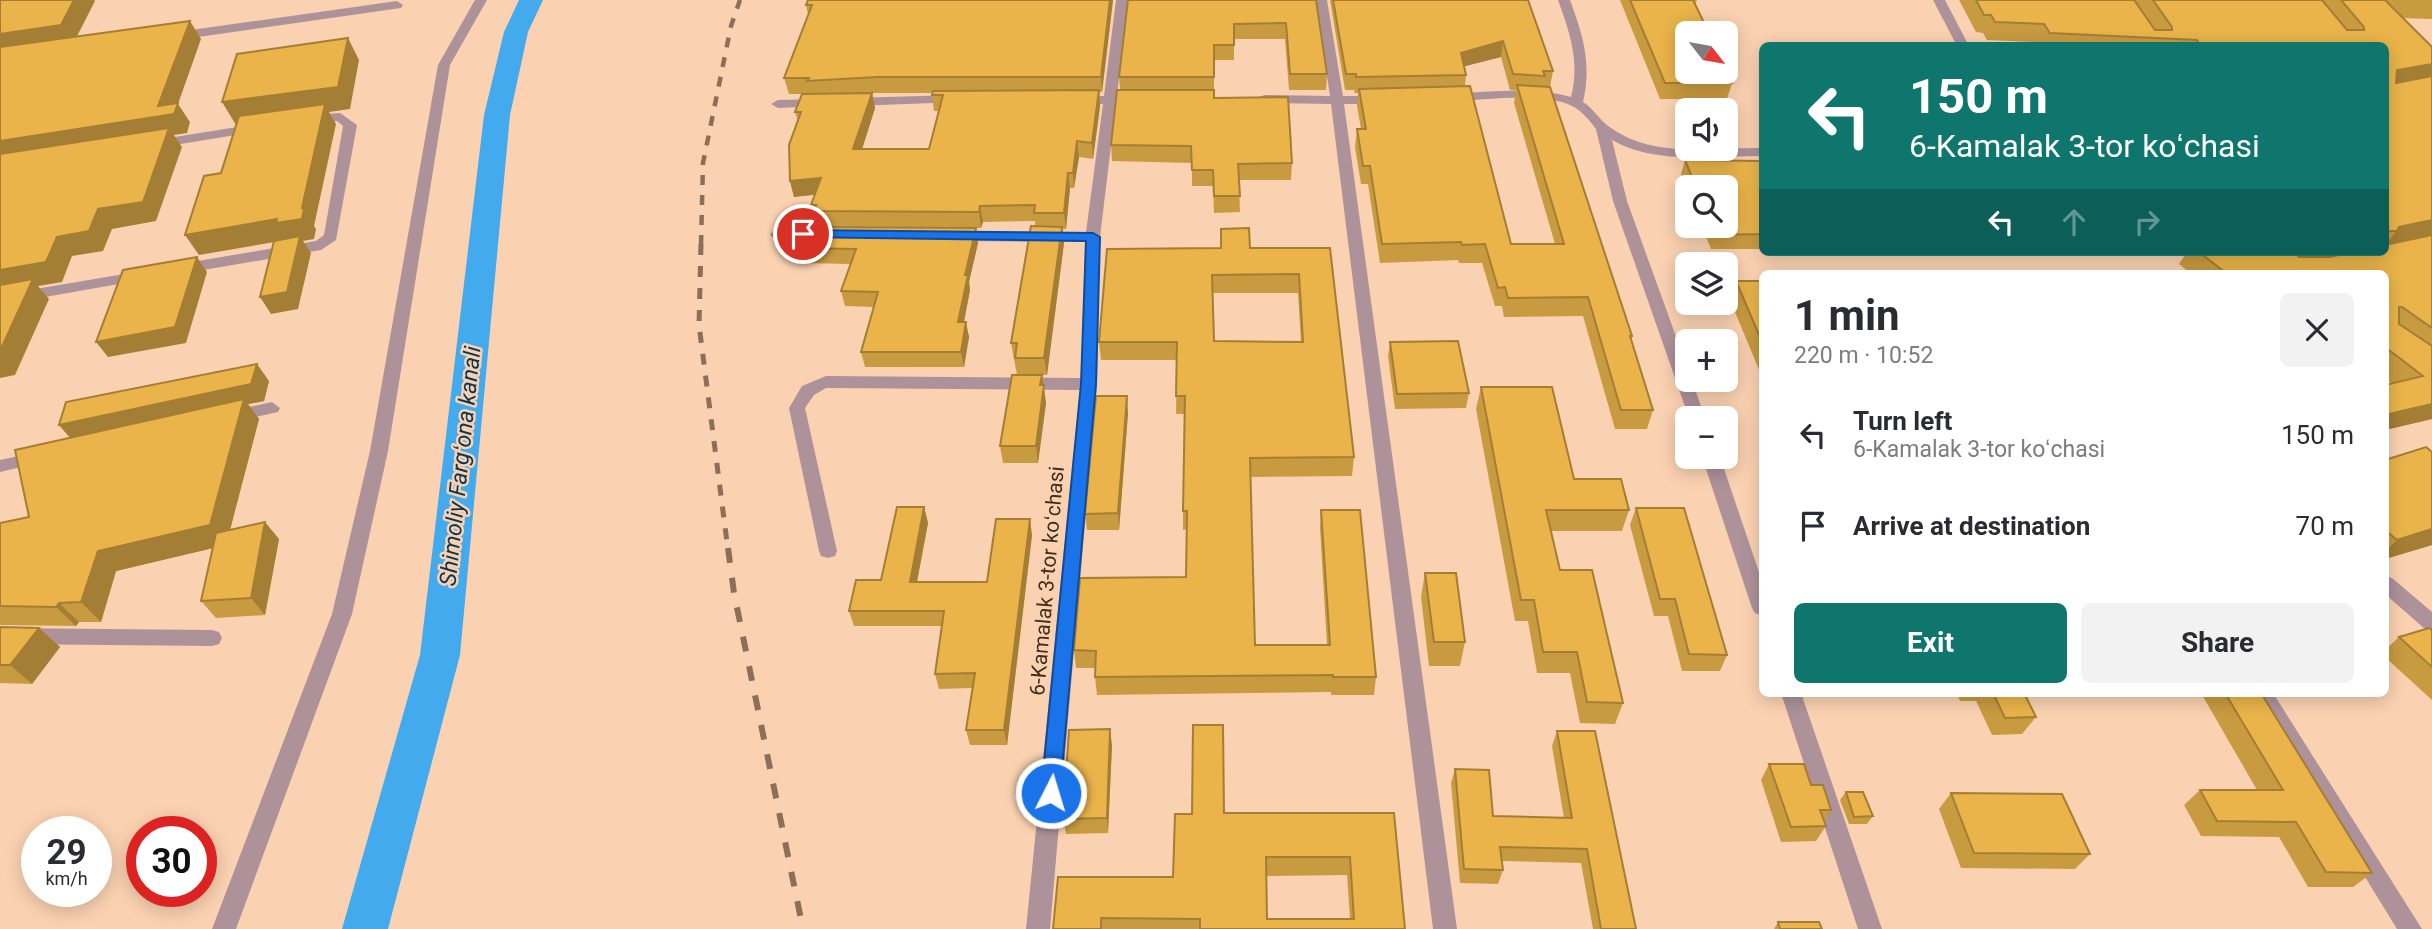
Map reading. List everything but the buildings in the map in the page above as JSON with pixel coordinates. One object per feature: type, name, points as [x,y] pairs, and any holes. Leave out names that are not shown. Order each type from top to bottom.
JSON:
[{"type":"street","points":[[224,929],[342,614],[379,451],[411,275],[444,65],[481,0]]},
{"type":"street","name":"6-Kamalak 3-tor koʻchasi","points":[[1038,929],[1089,384],[1093,237],[1122,0]]},
{"type":"street","points":[[1321,0],[1337,100],[1445,929]]},
{"type":"street","points":[[1564,0],[1582,49],[1583,79],[1576,103]]},
{"type":"street","points":[[1938,0],[1961,42]]},
{"type":"street","points":[[164,38],[397,5]]},
{"type":"street","points":[[1433,98],[1528,96],[1576,103],[1603,130],[1631,145],[1654,151],[1759,152]]},
{"type":"street","points":[[778,104],[976,99]]},
{"type":"street","points":[[1254,99],[1392,99]]},
{"type":"street","points":[[1055,100],[1148,100]]},
{"type":"street","points":[[0,300],[321,244],[331,237],[350,125],[340,117],[300,121]]},
{"type":"street","points":[[136,147],[273,125]]},
{"type":"street","points":[[1603,130],[1620,201],[1693,406]]},
{"type":"street","points":[[777,234],[845,234]]},
{"type":"street","points":[[942,236],[1093,237]]},
{"type":"street","points":[[828,551],[797,408],[802,395],[814,385],[827,382],[1089,384]]},
{"type":"street","points":[[218,420],[272,408]]},
{"type":"street","points":[[0,466],[54,454]]},
{"type":"street","points":[[1715,469],[1759,599]]},
{"type":"street","points":[[2389,586],[2432,623]]},
{"type":"street","points":[[0,636],[212,638]]},
{"type":"street","points":[[1792,697],[1870,929]]},
{"type":"street","points":[[2265,697],[2410,929]]},
{"type":"waterway","name":"Shimoliy Fargʻona kanali","points":[[365,929],[440,655],[497,115],[516,32],[531,0]]},
{"type":"railway","points":[[701,245],[703,163],[731,26],[740,0]]},
{"type":"railway","points":[[701,244],[699,325],[728,550]]},
{"type":"railway","points":[[728,548],[734,593],[803,929]]},
{"type":"route","points":[[803,234],[1093,237],[1089,384],[1051,793]]}]
